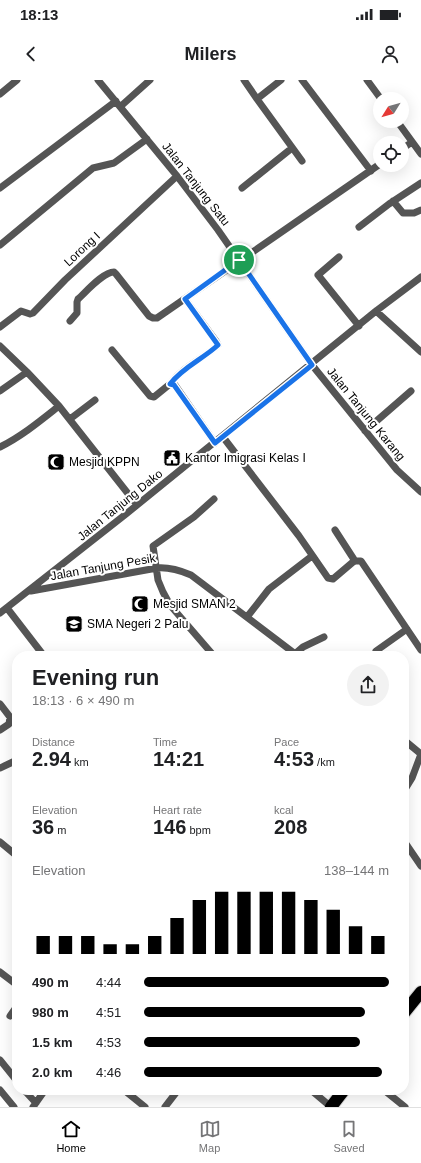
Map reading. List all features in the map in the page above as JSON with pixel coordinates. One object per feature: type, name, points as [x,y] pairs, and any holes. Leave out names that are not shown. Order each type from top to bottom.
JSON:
[{"type":"highway","points":[[409,1007],[421,992]]},
{"type":"highway","points":[[331,1107],[340,1095]]},
{"type":"street","points":[[0,94],[17,80]]},
{"type":"street","name":"Jalan Tanjung Satu","points":[[98,80],[177,176],[239,260],[312,365]]},
{"type":"street","points":[[0,188],[150,80]]},
{"type":"street","points":[[244,80],[302,161]]},
{"type":"street","points":[[257,99],[281,80]]},
{"type":"street","points":[[70,321],[77,313],[78,299],[102,277],[111,272],[116,274],[149,316],[152,318],[157,318],[239,260],[371,171],[302,80]]},
{"type":"street","points":[[367,80],[376,92]]},
{"type":"street","points":[[402,128],[421,154]]},
{"type":"street","points":[[0,245],[93,168],[114,163],[147,138]]},
{"type":"street","points":[[242,188],[292,148]]},
{"type":"street","name":"Lorong I","points":[[0,327],[22,311],[30,314],[33,313],[64,280],[177,176]]},
{"type":"street","points":[[359,226],[421,183]]},
{"type":"street","points":[[393,201],[403,213],[414,213],[421,210]]},
{"type":"street","points":[[340,257],[318,275],[359,326]]},
{"type":"street","name":"Jalan Tanjung Dako","points":[[0,613],[215,443],[376,311],[421,277]]},
{"type":"street","points":[[112,350],[150,396],[154,397],[188,366],[218,345],[185,299]]},
{"type":"street","points":[[376,311],[421,352]]},
{"type":"street","points":[[0,346],[59,406],[137,505]]},
{"type":"street","name":"Jalan Tanjung Karang","points":[[312,365],[397,470],[421,492]]},
{"type":"street","points":[[0,391],[27,372]]},
{"type":"street","points":[[170,384],[174,385],[215,443]]},
{"type":"street","points":[[365,431],[411,391]]},
{"type":"street","points":[[70,419],[95,400]]},
{"type":"street","points":[[0,447],[32,428],[59,406]]},
{"type":"street","points":[[222,437],[299,536],[328,578],[333,578],[355,561],[361,561],[421,650]]},
{"type":"street","points":[[209,651],[170,605],[162,592],[158,580],[154,548],[155,544],[194,516],[214,499]]},
{"type":"street","points":[[335,530],[355,561]]},
{"type":"street","points":[[247,618],[269,589],[312,556]]},
{"type":"street","name":"Jalan Tanjung Pesik","points":[[28,592],[165,567],[191,575],[292,651]]},
{"type":"street","points":[[7,608],[40,651]]},
{"type":"street","points":[[376,651],[407,629]]},
{"type":"street","points":[[300,651],[303,647],[324,637]]},
{"type":"street","points":[[0,704],[10,717],[9,724],[0,730]]},
{"type":"street","points":[[409,744],[421,754],[409,783]]},
{"type":"street","points":[[0,768],[12,762]]},
{"type":"street","points":[[0,842],[12,852]]},
{"type":"street","points":[[409,848],[421,866]]},
{"type":"street","points":[[0,972],[12,981]]},
{"type":"street","points":[[0,1060],[12,1075]]},
{"type":"street","points":[[0,1090],[14,1107]]},
{"type":"street","points":[[28,1095],[35,1105],[42,1095]]},
{"type":"street","points":[[130,1095],[145,1107]]},
{"type":"street","points":[[165,1107],[174,1095]]},
{"type":"street","points":[[317,1095],[331,1107]]},
{"type":"street","points":[[390,1095],[405,1107]]},
{"type":"place","name":"Kantor Imigrasi Kelas I","points":[[172,458]]},
{"type":"place","name":"Mesjid KPPN","points":[[56,462]]},
{"type":"place","name":"Mesjid SMAN 2","points":[[140,604]]},
{"type":"place","name":"SMA Negeri 2 Palu","points":[[74,624]]},
{"type":"route","points":[[239,260],[312,365],[215,443],[174,385],[170,384],[176,376],[188,366],[218,346],[216,340],[185,299],[239,260]]}]
